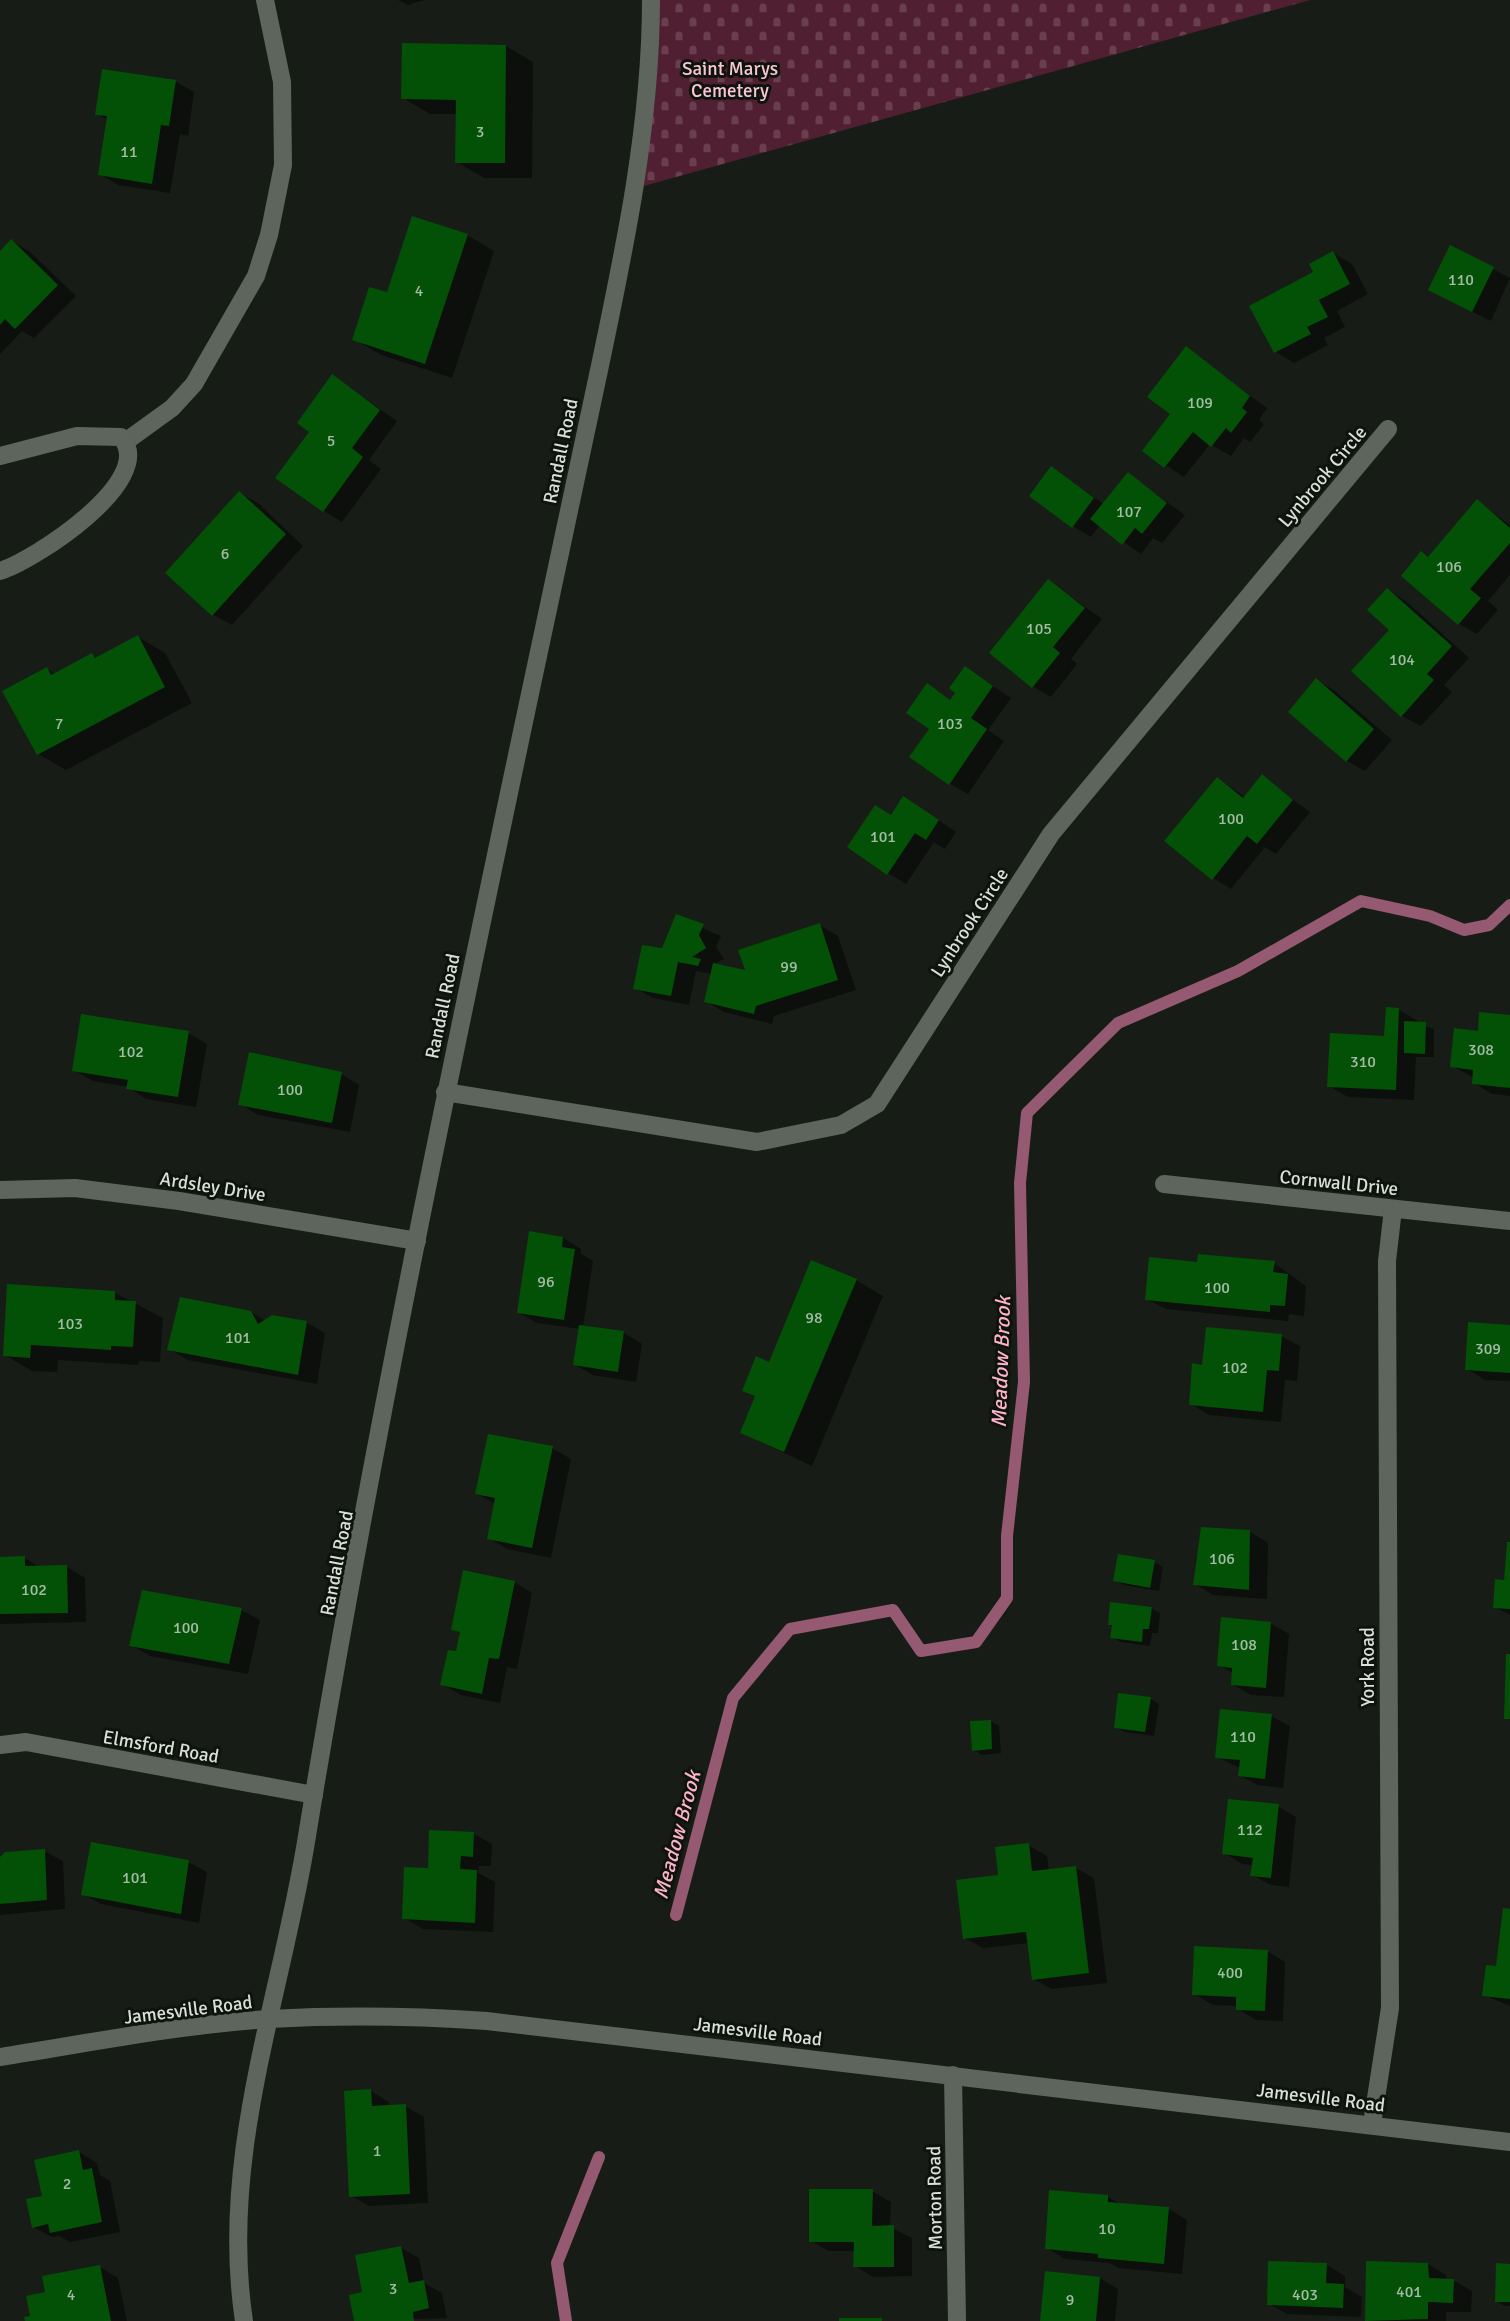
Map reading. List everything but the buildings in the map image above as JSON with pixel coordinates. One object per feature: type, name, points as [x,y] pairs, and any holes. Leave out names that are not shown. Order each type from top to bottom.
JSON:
[{"type":"street","points":[[125,442],[172,408],[194,384],[256,276],[269,235],[283,166],[282,82],[265,0]]},
{"type":"street","name":"Randall Road","points":[[244,2321],[240,2291],[240,2185],[250,2095],[295,1911],[314,1795],[445,1092],[621,269],[651,61],[651,0]]},
{"type":"street","name":"Lynbrook Circle","points":[[445,1092],[757,1142],[841,1125],[877,1104],[1051,835],[1388,429]]},
{"type":"street","points":[[0,456],[77,436],[121,437],[125,442],[128,458],[121,480],[97,508],[35,555],[0,571]]},
{"type":"street","name":"Cornwall Drive","points":[[1164,1184],[1510,1221]]},
{"type":"street","name":"Ardsley Drive","points":[[0,1190],[75,1188],[179,1200],[417,1241]]},
{"type":"street","name":"York Road","points":[[1372,2124],[1390,2008],[1387,1261],[1393,1209]]},
{"type":"street","name":"Elmsford Road","points":[[0,1745],[26,1742],[314,1795]]},
{"type":"street","name":"Jamesville Road","points":[[0,2057],[179,2029],[267,2020],[395,2015],[487,2021],[1510,2142]]},
{"type":"street","name":"Morton Road","points":[[953,2075],[957,2321]]},
{"type":"green space","name":"Saint Marys Cemetery","points":[[651,0],[1310,0],[633,189]]},
{"type":"waterway","name":"Meadow Brook","points":[[676,1915],[733,1698],[790,1629],[893,1610],[921,1651],[976,1642],[1007,1598],[1007,1536],[1024,1382],[1020,1183],[1027,1113],[1118,1023],[1238,971],[1361,901],[1430,916],[1464,930],[1489,925],[1510,905]]},
{"type":"waterway","name":"Meadow Brook","points":[[566,2321],[557,2263],[599,2157]]}]
